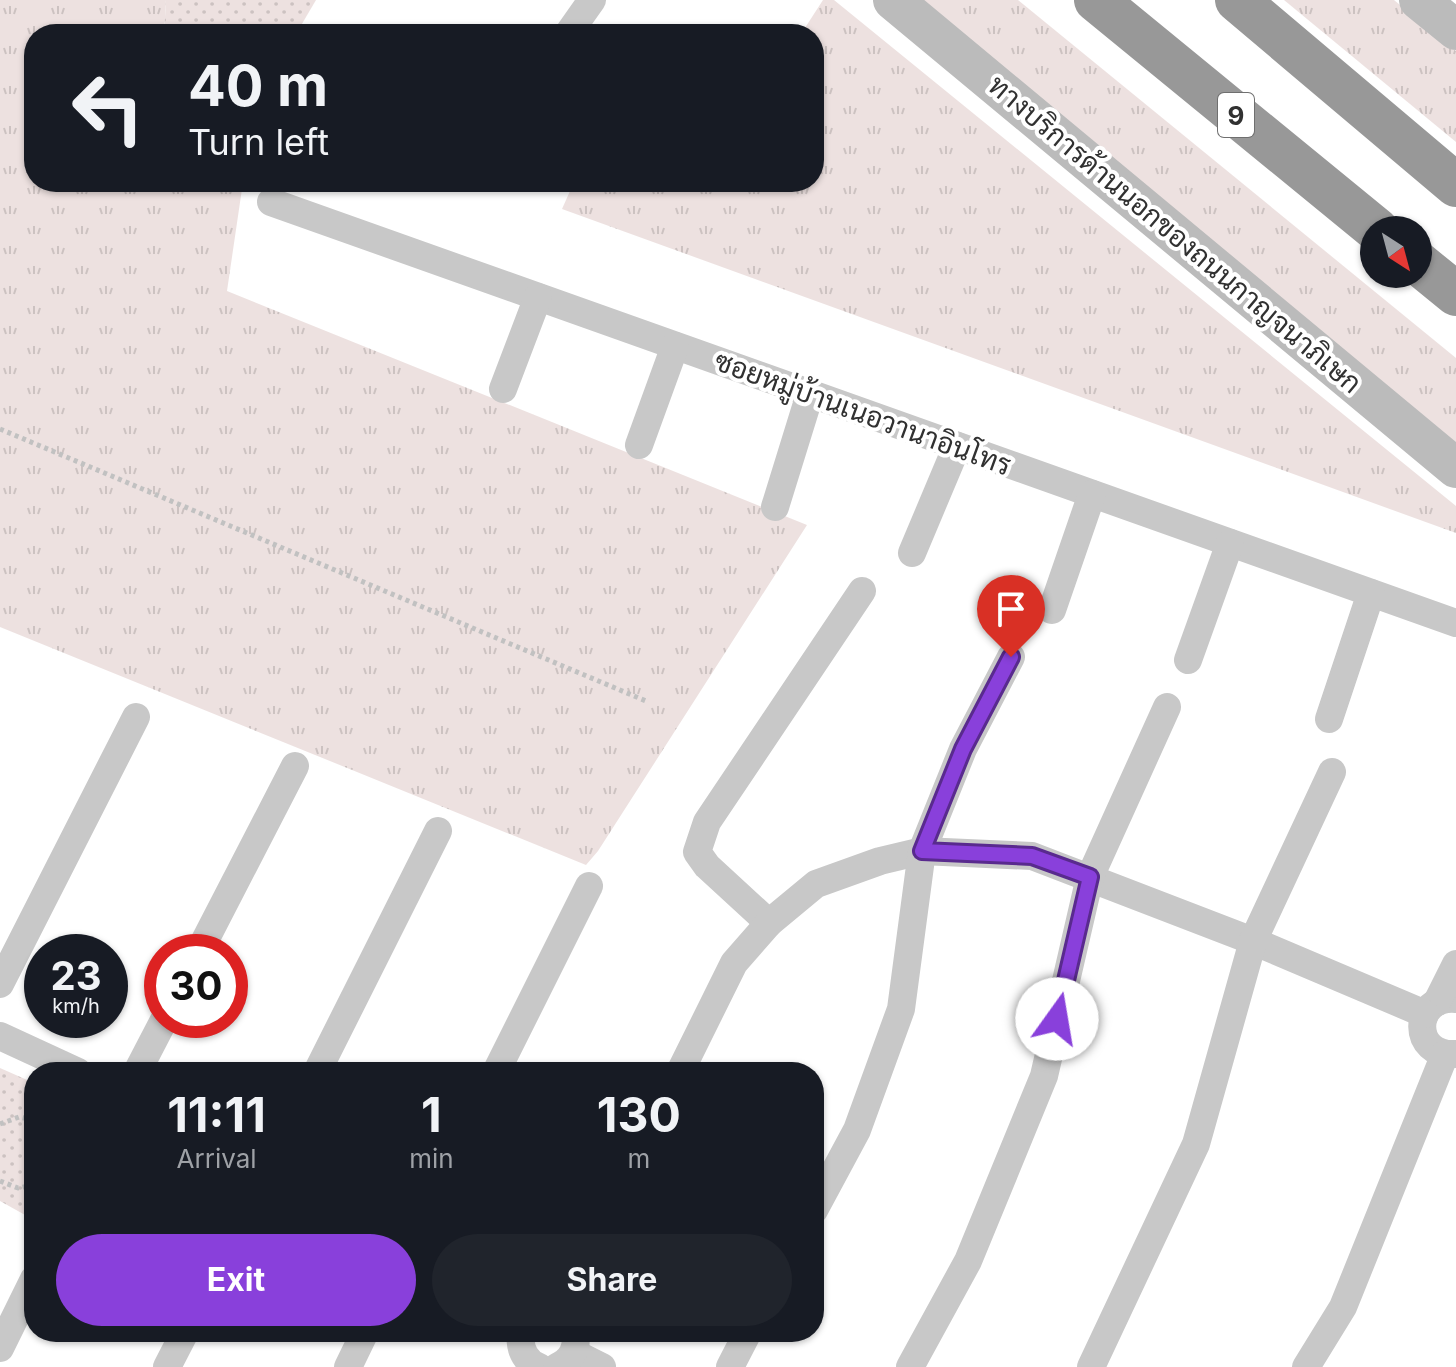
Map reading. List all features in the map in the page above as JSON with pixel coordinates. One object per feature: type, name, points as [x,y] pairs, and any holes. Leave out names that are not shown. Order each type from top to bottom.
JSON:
[{"type":"highway","name":"9","points":[[1096,0],[1360,216]]},
{"type":"highway","points":[[1237,0],[1456,185]]},
{"type":"highway","points":[[1432,274],[1456,294]]},
{"type":"main road","name":"ทางบริการด้านนอกของถนนกาญจนาภิเษก","points":[[893,0],[1456,468]]},
{"type":"main road","points":[[1419,0],[1456,30]]},
{"type":"street","points":[[575,24],[592,0]]},
{"type":"street","name":"ซอยหมู่บ้านเนอวานาอินโทร","points":[[271,202],[1456,623]]},
{"type":"street","points":[[503,389],[538,297]]},
{"type":"street","points":[[639,445],[675,346]]},
{"type":"street","points":[[775,507],[810,394]]},
{"type":"street","points":[[912,553],[957,446]]},
{"type":"street","points":[[1052,610],[1092,494]]},
{"type":"street","points":[[1188,660],[1230,543]]},
{"type":"street","points":[[769,923],[707,866],[697,852],[707,822],[862,591]]},
{"type":"street","points":[[1329,719],[1371,593]]},
{"type":"street","points":[[824,1191],[857,1130],[901,1009],[922,851],[963,749],[1011,657]]},
{"type":"street","points":[[910,1367],[968,1261],[1044,1076],[1090,877],[1167,707]]},
{"type":"street","points":[[0,984],[136,717]]},
{"type":"street","points":[[208,934],[295,766]]},
{"type":"street","points":[[1091,1367],[1196,1144],[1253,941],[1332,772]]},
{"type":"street","points":[[322,1062],[438,831]]},
{"type":"street","points":[[685,1062],[734,963],[769,923],[816,884],[880,861],[922,851],[1032,856],[1253,941],[1439,1005]]},
{"type":"street","points":[[501,1062],[589,886]]},
{"type":"street","points":[[1306,1367],[1343,1307],[1450,1054],[1429,1046],[1422,1030],[1439,1005],[1456,964]]},
{"type":"street","points":[[0,1036],[56,1062]]},
{"type":"street","points":[[142,1062],[155,1038]]},
{"type":"street","points":[[0,1348],[24,1299]]},
{"type":"street","points":[[167,1367],[180,1342]]},
{"type":"street","points":[[348,1367],[360,1342]]},
{"type":"street","points":[[522,1342],[522,1351],[602,1367]]},
{"type":"street","points":[[730,1367],[743,1342]]},
{"type":"path","points":[[0,429],[646,701]]},
{"type":"path","points":[[0,1124],[24,1118]]},
{"type":"path","points":[[0,1181],[18,1188],[24,1187]]},
{"type":"green space","points":[[0,0],[166,0],[165,24],[24,24],[24,192],[242,192],[227,291],[807,525],[598,851],[586,865],[0,627]]},
{"type":"green space","points":[[166,0],[316,0],[302,24],[165,24]]},
{"type":"green space","points":[[823,0],[834,0],[1456,506],[1456,533],[562,209],[570,192],[824,192],[824,24],[807,24]]},
{"type":"green space","points":[[914,0],[1018,0],[1360,280],[1360,288],[1370,288],[1456,358],[1456,449]]},
{"type":"green space","points":[[1284,0],[1394,0],[1456,51],[1456,142]]},
{"type":"green space","points":[[0,1068],[24,1079],[24,1214],[0,1201]]},
{"type":"route","points":[[1011,657],[963,749],[922,851],[1032,856],[1090,877],[1057,1019]]}]
